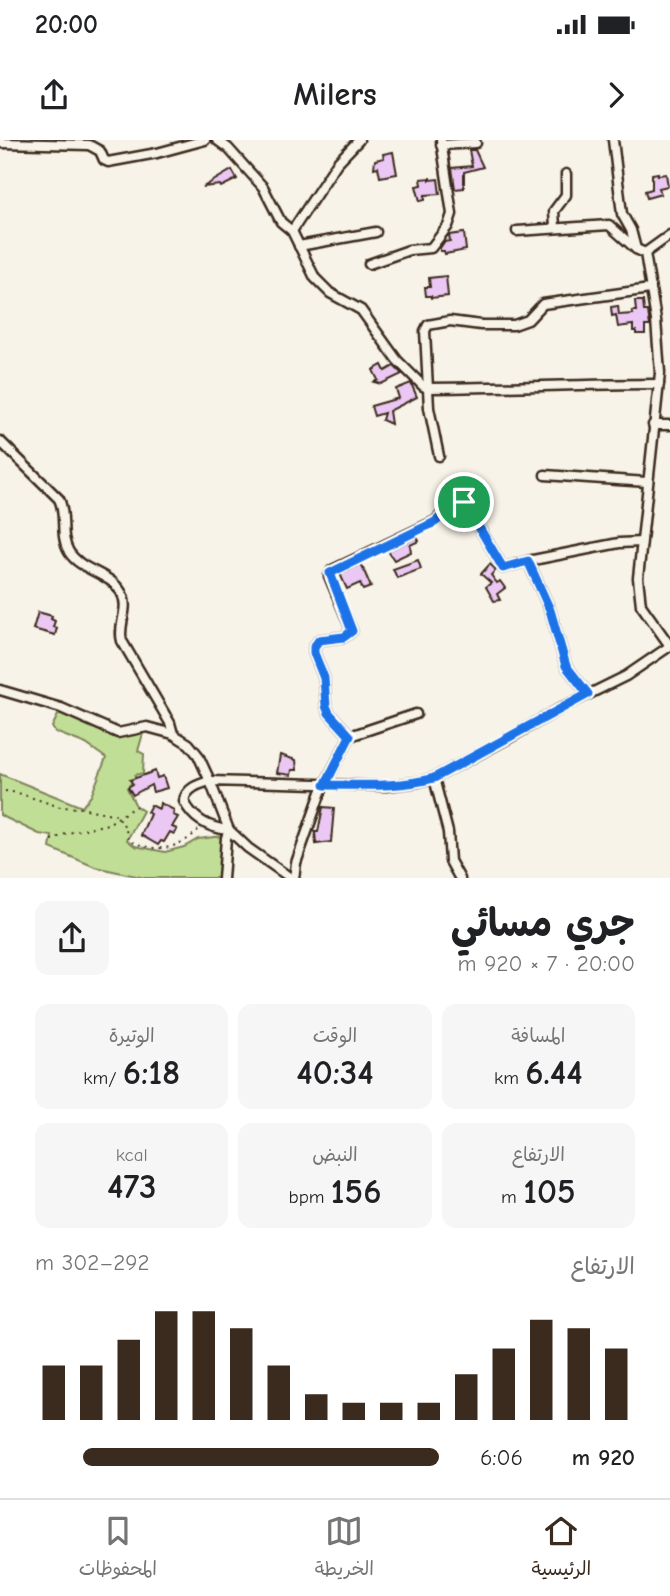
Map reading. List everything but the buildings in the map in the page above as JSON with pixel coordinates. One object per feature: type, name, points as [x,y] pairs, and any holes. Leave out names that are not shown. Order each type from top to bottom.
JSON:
[{"type":"street","points":[[0,143],[89,145],[100,151],[108,162],[205,140]]},
{"type":"street","points":[[217,140],[228,148],[263,187],[281,222],[292,231],[315,278],[339,299],[361,310],[397,360],[427,388],[659,384]]},
{"type":"street","points":[[292,231],[337,163],[359,140]]},
{"type":"street","points":[[229,830],[204,822],[188,810],[184,801],[192,788],[210,781],[386,786],[434,778],[636,670],[670,646],[641,605],[638,578],[659,384],[658,341],[641,251],[622,214],[613,140]]},
{"type":"street","points":[[369,264],[409,250],[431,248],[448,226],[452,214],[441,143],[476,143]]},
{"type":"street","points":[[555,227],[554,211],[566,195],[566,174]]},
{"type":"street","points":[[517,231],[608,225],[641,251]]},
{"type":"street","points":[[299,246],[376,232]]},
{"type":"street","points":[[641,251],[670,235]]},
{"type":"street","points":[[439,456],[427,388],[425,331],[428,325],[450,321],[481,325],[519,324],[528,320],[543,304],[650,289]]},
{"type":"street","points":[[653,425],[670,425]]},
{"type":"street","points":[[0,441],[59,499],[62,505],[65,541],[75,559],[113,583],[121,592],[125,603],[120,634],[122,641],[146,679],[170,723],[173,734]]},
{"type":"street","points":[[545,475],[647,482]]},
{"type":"street","points":[[350,736],[329,713],[324,678],[314,653],[314,647],[319,640],[344,637],[352,631],[330,573],[435,522],[460,501],[469,510],[503,568],[619,543],[641,542]]},
{"type":"street","points":[[528,561],[550,610],[566,666],[588,694]]},
{"type":"street","points":[[0,690],[61,708],[118,733],[147,727],[173,734],[189,744],[198,755],[229,830],[248,848],[293,878],[299,852],[325,785],[350,736],[416,714]]},
{"type":"street","points":[[434,778],[447,832],[450,861],[460,878]]},
{"type":"street","points":[[223,878],[229,830]]},
{"type":"path","points":[[5,791],[61,807],[114,814],[120,818],[130,840],[158,849],[168,849],[192,837],[204,822]]},
{"type":"path","points":[[51,840],[68,833],[108,824],[136,806]]},
{"type":"green space","points":[[60,711],[116,735],[123,736],[144,730],[138,751],[144,754],[143,773],[135,775],[127,788],[136,806],[143,811],[127,840],[135,846],[165,852],[184,847],[198,839],[223,836],[220,878],[145,878],[95,867],[50,848],[52,836],[39,834],[0,815],[0,774],[82,807],[91,796],[106,758],[86,744],[55,732],[52,727]]},
{"type":"route","points":[[456,502],[464,502],[503,568],[528,561],[550,610],[566,666],[588,694],[434,778],[404,785],[325,785],[350,736],[329,713],[324,678],[314,653],[314,647],[319,640],[344,637],[352,631],[330,573],[435,522],[456,502]]}]
